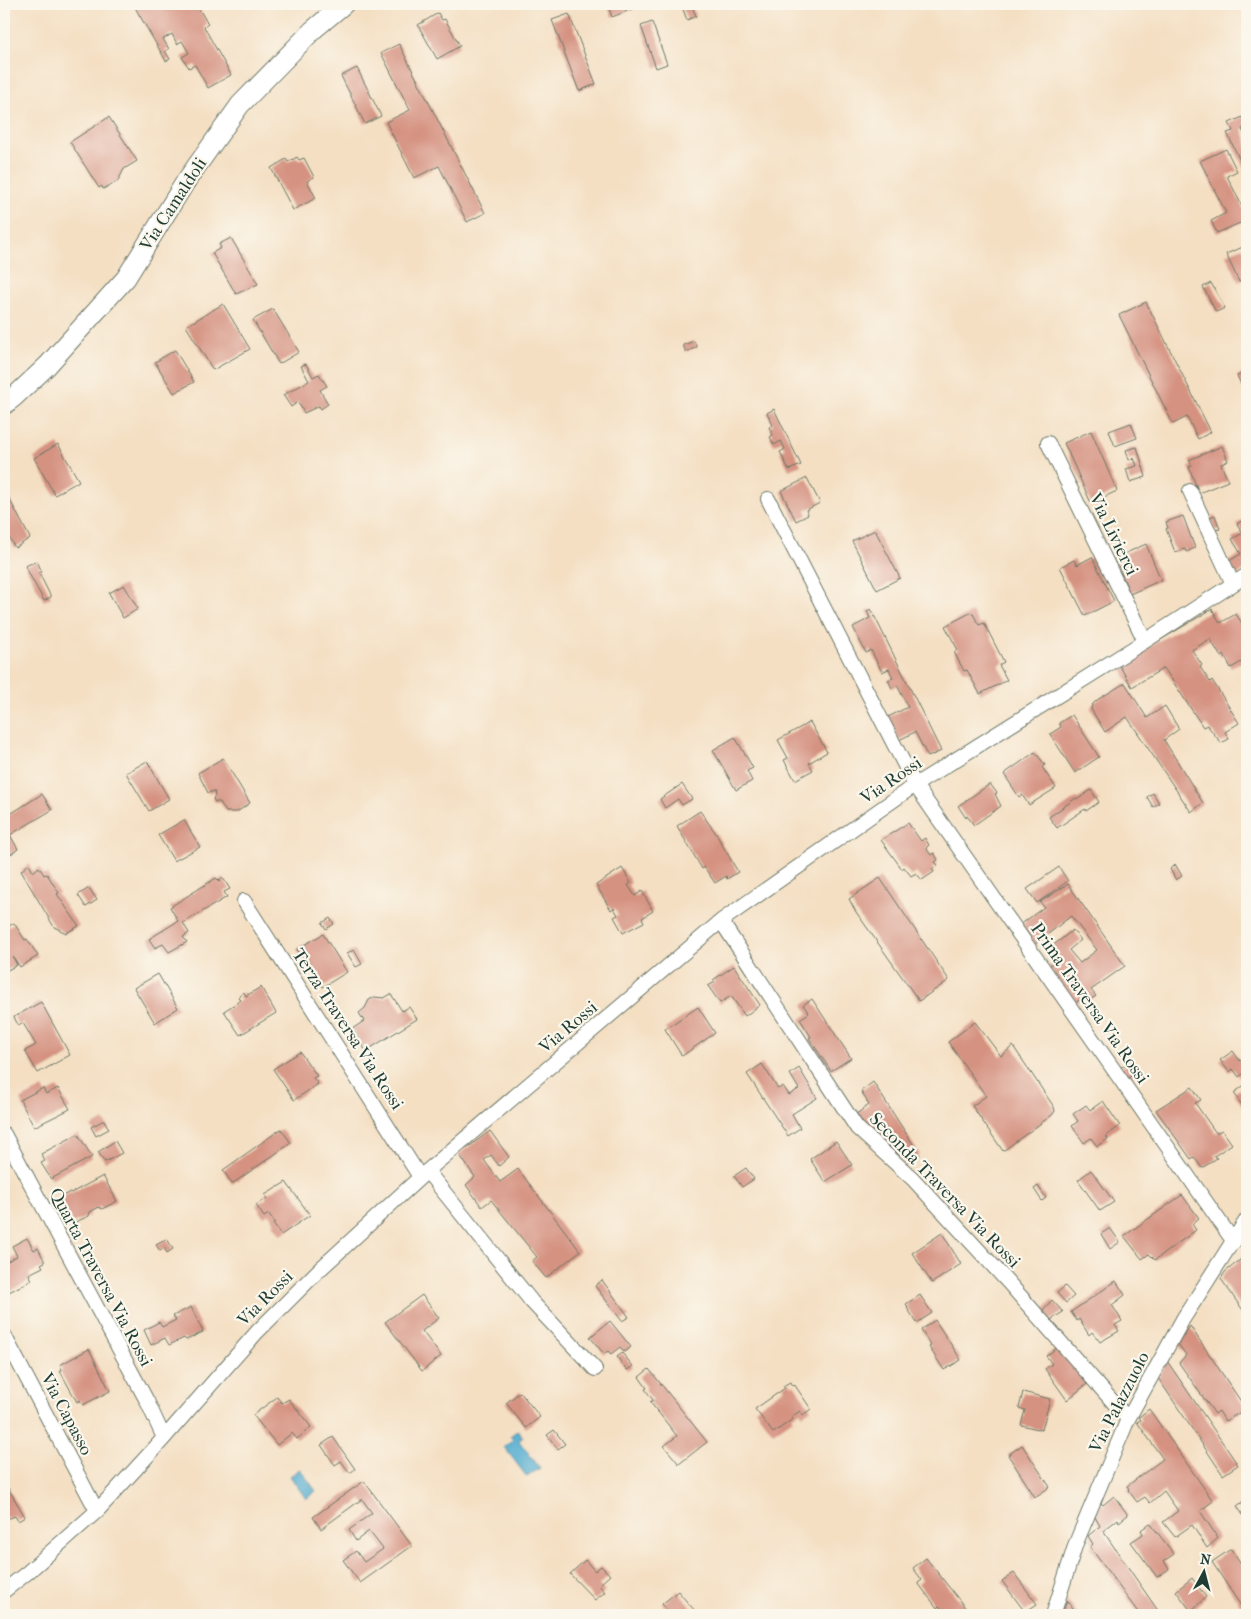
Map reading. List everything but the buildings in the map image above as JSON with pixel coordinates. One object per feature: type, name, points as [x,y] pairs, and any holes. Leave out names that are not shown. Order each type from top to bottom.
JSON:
[{"type":"street","name":"Via Camaldoli","points":[[4,405],[48,366],[126,278],[186,182],[240,105],[313,30],[344,4]]},
{"type":"street","name":"Via Livierci","points":[[1048,443],[1145,642]]},
{"type":"street","points":[[1190,491],[1233,584]]},
{"type":"street","name":"Prima Traversa Via Rossi","points":[[768,498],[915,785],[1234,1242]]},
{"type":"street","name":"Via Rossi","points":[[4,1591],[98,1511],[257,1332],[318,1271],[423,1174],[721,921],[915,785],[1145,642],[1247,574]]},
{"type":"street","name":"Terza Traversa Via Rossi","points":[[244,901],[423,1174],[532,1302],[595,1369]]},
{"type":"street","name":"Seconda Traversa Via Rossi","points":[[721,921],[857,1128],[913,1179],[1008,1282],[1128,1419]]},
{"type":"street","name":"Quarta Traversa Via Rossi","points":[[4,1134],[147,1401],[164,1438]]},
{"type":"street","name":"Via Palazzuolo","points":[[1053,1615],[1076,1543],[1128,1419],[1184,1319],[1247,1219]]},
{"type":"street","name":"Via Capasso","points":[[4,1335],[98,1511]]},
{"type":"water","points":[[518,1430],[523,1437],[519,1441],[540,1468],[527,1477],[504,1447],[513,1440],[510,1436]]},
{"type":"water","points":[[300,1469],[316,1491],[306,1499],[290,1476]]}]
